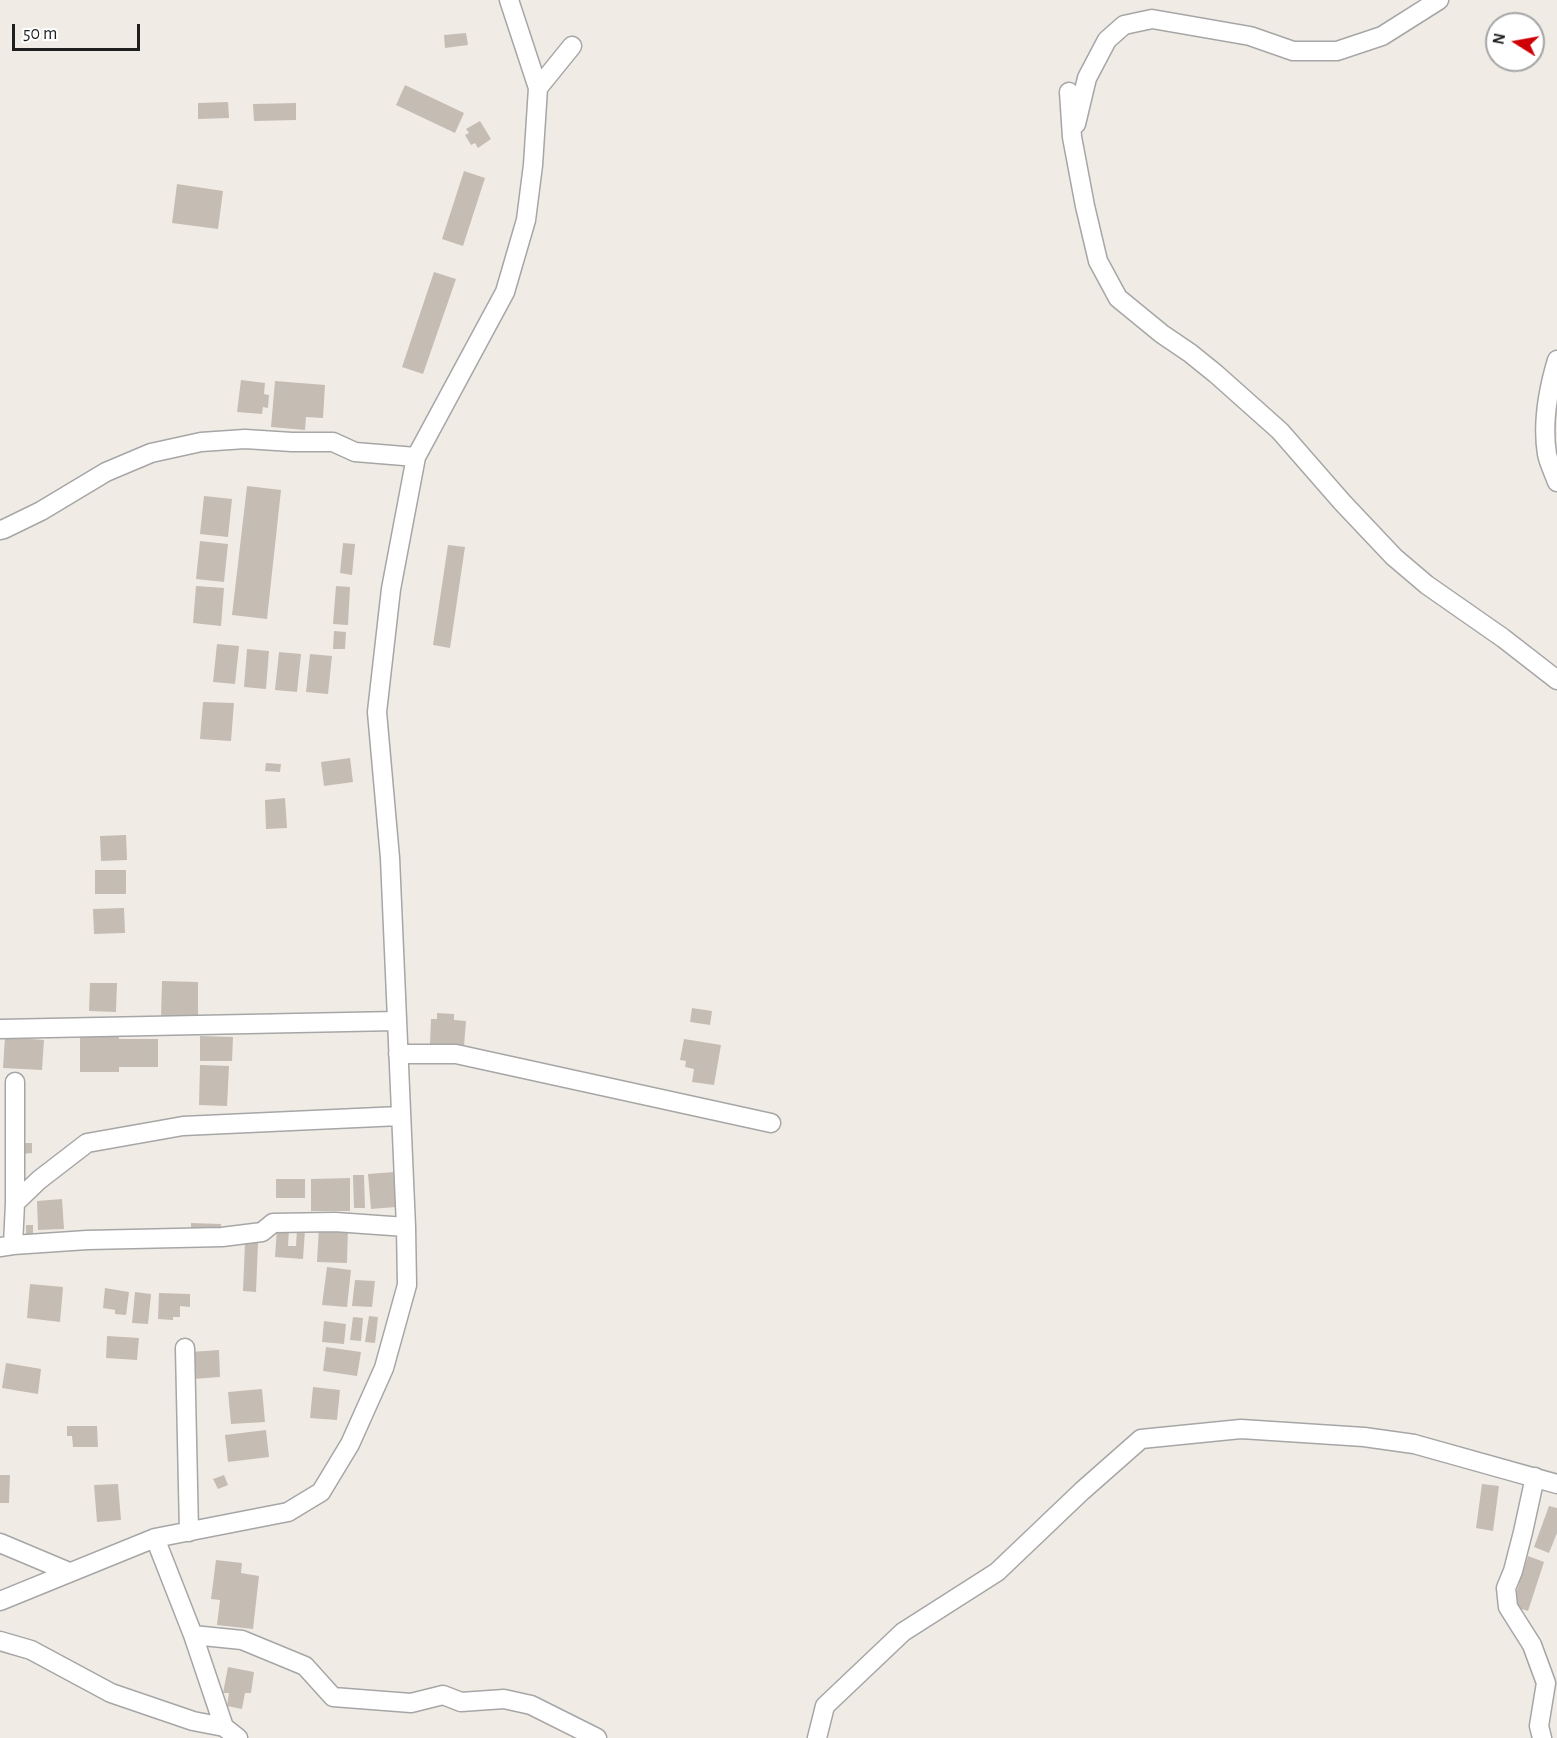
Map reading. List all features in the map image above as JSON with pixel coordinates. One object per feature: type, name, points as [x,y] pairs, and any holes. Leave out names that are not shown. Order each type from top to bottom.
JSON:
[{"type":"street","points":[[0,1601],[155,1538],[288,1512],[321,1492],[350,1444],[384,1368],[407,1286],[390,858],[377,711],[392,589],[416,457],[505,292],[526,220],[533,165],[538,87],[508,0]]},
{"type":"street","points":[[1072,137],[1087,78],[1107,40],[1124,26],[1152,19],[1250,36],[1293,51],[1337,51],[1382,36],[1439,0]]},
{"type":"street","points":[[538,87],[572,46]]},
{"type":"street","points":[[1069,92],[1072,137],[1098,261],[1118,298],[1216,374],[1280,431],[1394,557],[1427,585],[1503,638],[1557,680]]},
{"type":"street","points":[[1557,360],[1550,386],[1546,422],[1548,455],[1557,482]]},
{"type":"street","points":[[0,530],[41,511],[106,472],[151,453],[201,442],[245,439],[333,442],[355,452],[416,457]]},
{"type":"street","points":[[0,1029],[396,1021]]},
{"type":"street","points":[[398,1054],[456,1054],[771,1123]]},
{"type":"street","points":[[15,1082],[15,1203],[6,1246],[87,1240],[222,1237],[262,1232],[273,1223],[335,1222],[406,1227]]},
{"type":"street","points":[[15,1203],[39,1180],[87,1143],[183,1126],[400,1116]]},
{"type":"street","points":[[185,1348],[189,1532]]},
{"type":"street","points":[[817,1738],[825,1706],[903,1632],[997,1572],[1140,1439],[1241,1429],[1364,1437],[1414,1444],[1557,1484]]},
{"type":"street","points":[[1535,1477],[1521,1542],[1506,1588],[1508,1607],[1532,1645],[1546,1683],[1539,1726],[1542,1738]]},
{"type":"street","points":[[155,1538],[231,1732]]},
{"type":"street","points":[[0,1543],[69,1572]]},
{"type":"street","points":[[193,1635],[242,1640],[305,1666],[333,1697],[411,1703],[443,1695],[461,1702],[504,1699],[531,1705],[597,1738]]},
{"type":"street","points":[[0,1641],[31,1650],[111,1694],[231,1732]]},
{"type":"building","points":[[466,33],[468,45],[445,48],[444,35]]},
{"type":"building","points":[[405,85],[464,113],[455,133],[396,105]]},
{"type":"building","points":[[228,102],[229,118],[198,119],[198,103]]},
{"type":"building","points":[[296,103],[296,120],[254,121],[253,104]]},
{"type":"building","points":[[480,121],[491,139],[478,148],[475,143],[471,145],[465,135],[469,133],[466,129]]},
{"type":"building","points":[[464,171],[485,178],[463,246],[442,239]]},
{"type":"building","points":[[177,184],[223,191],[218,229],[172,223]]},
{"type":"building","points":[[434,272],[456,279],[423,374],[402,367]]},
{"type":"building","points":[[241,380],[265,383],[264,394],[269,395],[268,408],[263,407],[262,414],[237,412]]},
{"type":"building","points":[[275,381],[325,385],[323,418],[306,417],[305,430],[271,427]]},
{"type":"building","points":[[247,486],[281,490],[267,619],[232,615]]},
{"type":"building","points":[[204,496],[232,499],[228,537],[200,534]]},
{"type":"building","points":[[200,541],[228,544],[224,582],[196,579]]},
{"type":"building","points":[[343,543],[355,544],[352,575],[340,573]]},
{"type":"building","points":[[448,545],[465,547],[450,648],[433,645]]},
{"type":"building","points":[[196,586],[224,588],[221,626],[193,623]]},
{"type":"building","points":[[336,586],[350,587],[348,625],[333,624]]},
{"type":"building","points":[[334,631],[346,632],[345,649],[333,649]]},
{"type":"building","points":[[217,644],[239,646],[235,684],[213,682]]},
{"type":"building","points":[[247,649],[269,651],[266,689],[244,687]]},
{"type":"building","points":[[279,652],[301,654],[297,692],[275,690]]},
{"type":"building","points":[[310,654],[332,656],[328,694],[306,692]]},
{"type":"building","points":[[203,702],[234,703],[231,741],[200,739]]},
{"type":"building","points":[[350,758],[353,782],[324,786],[321,762]]},
{"type":"building","points":[[266,763],[281,764],[280,772],[265,771]]},
{"type":"building","points":[[285,798],[287,828],[266,829],[265,800]]},
{"type":"building","points":[[126,835],[127,860],[101,861],[100,836]]},
{"type":"building","points":[[95,870],[126,870],[126,894],[95,894]]},
{"type":"building","points":[[124,908],[125,933],[94,934],[93,909]]},
{"type":"building","points":[[162,981],[198,982],[198,1020],[161,1019]]},
{"type":"building","points":[[90,983],[117,983],[116,1012],[89,1011]]},
{"type":"building","points":[[692,1008],[712,1011],[710,1025],[690,1022]]},
{"type":"building","points":[[437,1013],[454,1014],[454,1020],[466,1021],[464,1046],[430,1044],[431,1019],[437,1019]]},
{"type":"building","points":[[80,1033],[119,1033],[119,1039],[158,1039],[158,1067],[119,1067],[119,1072],[80,1072]]},
{"type":"building","points":[[200,1036],[233,1037],[232,1061],[200,1061]]},
{"type":"building","points":[[5,1037],[44,1040],[42,1070],[3,1068]]},
{"type":"building","points":[[684,1039],[721,1045],[714,1085],[692,1082],[694,1069],[685,1067],[686,1061],[680,1060]]},
{"type":"building","points":[[200,1065],[229,1066],[227,1106],[199,1105]]},
{"type":"building","points":[[21,1143],[32,1143],[32,1153],[22,1154]]},
{"type":"building","points":[[394,1172],[396,1207],[371,1209],[368,1174]]},
{"type":"building","points":[[353,1175],[364,1175],[365,1208],[354,1208]]},
{"type":"building","points":[[350,1178],[350,1211],[311,1211],[311,1179]]},
{"type":"building","points":[[276,1179],[305,1179],[305,1198],[276,1198]]},
{"type":"building","points":[[62,1199],[64,1229],[38,1230],[37,1201]]},
{"type":"building","points":[[191,1223],[221,1224],[221,1233],[191,1232]]},
{"type":"building","points":[[26,1225],[33,1225],[33,1236],[26,1237]]},
{"type":"building","points":[[319,1226],[348,1227],[347,1263],[317,1262]]},
{"type":"building","points":[[277,1228],[289,1229],[288,1246],[296,1246],[297,1229],[305,1230],[303,1259],[275,1257]]},
{"type":"building","points":[[245,1242],[258,1243],[256,1292],[243,1291]]},
{"type":"building","points":[[327,1267],[351,1270],[347,1307],[322,1305]]},
{"type":"building","points":[[355,1280],[375,1281],[372,1307],[352,1306]]},
{"type":"building","points":[[30,1284],[63,1287],[60,1322],[27,1318]]},
{"type":"building","points":[[105,1288],[129,1292],[126,1315],[115,1314],[115,1310],[103,1308]]},
{"type":"building","points":[[135,1292],[151,1294],[148,1324],[132,1323]]},
{"type":"building","points":[[159,1293],[190,1294],[190,1307],[180,1306],[180,1317],[173,1317],[173,1320],[158,1319]]},
{"type":"building","points":[[369,1316],[378,1317],[375,1343],[365,1342]]},
{"type":"building","points":[[353,1317],[363,1318],[361,1341],[350,1340]]},
{"type":"building","points":[[324,1321],[346,1324],[344,1344],[322,1342]]},
{"type":"building","points":[[107,1336],[139,1338],[137,1360],[106,1358]]},
{"type":"building","points":[[326,1347],[361,1352],[357,1376],[323,1371]]},
{"type":"building","points":[[219,1350],[220,1377],[192,1379],[190,1352]]},
{"type":"building","points":[[6,1363],[41,1369],[38,1394],[2,1388]]},
{"type":"building","points":[[313,1387],[340,1390],[337,1420],[310,1418]]},
{"type":"building","points":[[262,1389],[265,1422],[231,1424],[228,1392]]},
{"type":"building","points":[[67,1426],[97,1426],[98,1447],[73,1447],[72,1436],[67,1436]]},
{"type":"building","points":[[266,1430],[269,1457],[228,1462],[225,1435]]},
{"type":"building","points":[[0,1475],[10,1475],[9,1503],[0,1503]]},
{"type":"building","points":[[224,1475],[228,1485],[218,1489],[213,1479]]},
{"type":"building","points":[[118,1484],[121,1520],[97,1522],[94,1485]]},
{"type":"building","points":[[1482,1484],[1499,1486],[1493,1531],[1476,1528]]},
{"type":"building","points":[[1549,1506],[1557,1508],[1557,1533],[1549,1553],[1534,1547]]},
{"type":"building","points":[[1528,1556],[1544,1562],[1528,1611],[1512,1606]]},
{"type":"building","points":[[216,1560],[242,1563],[241,1573],[259,1576],[253,1629],[217,1625],[220,1600],[211,1599]]},
{"type":"building","points":[[228,1667],[254,1672],[251,1693],[245,1693],[242,1709],[227,1706],[229,1693],[223,1693]]}]
